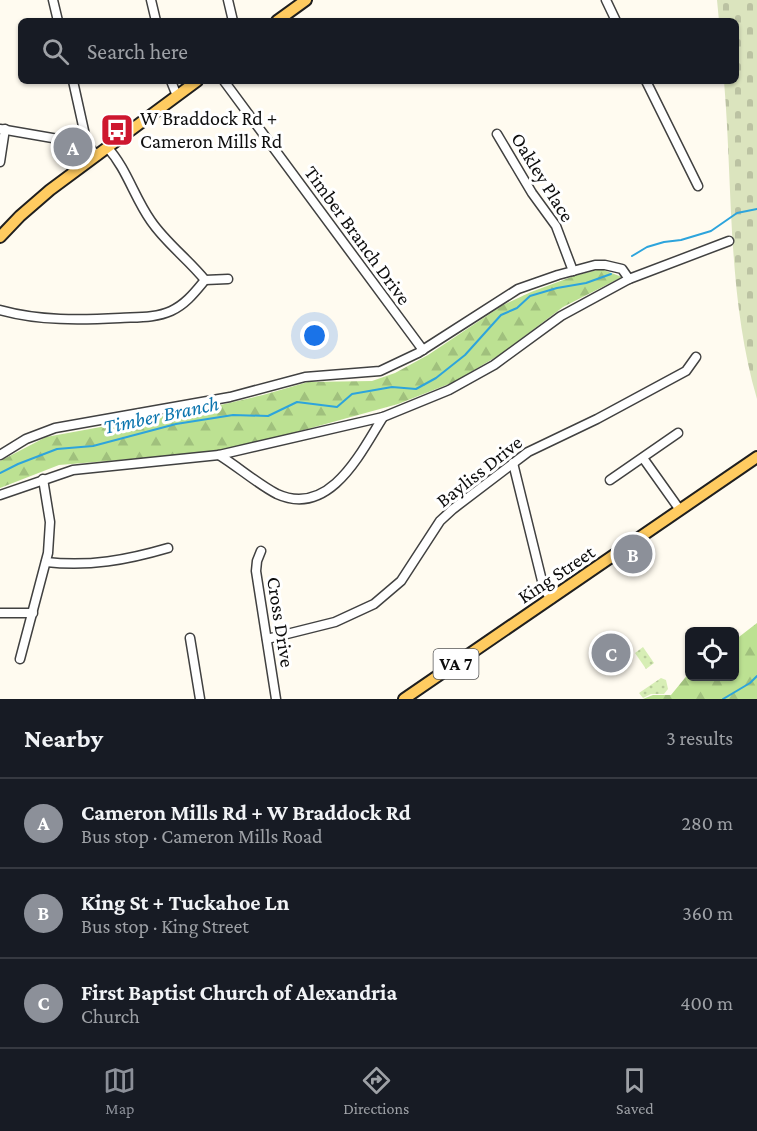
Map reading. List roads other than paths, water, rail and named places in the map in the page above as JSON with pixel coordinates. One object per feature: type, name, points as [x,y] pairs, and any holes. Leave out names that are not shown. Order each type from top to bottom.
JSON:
[{"type":"main road","points":[[281,18],[306,0]]},
{"type":"main road","points":[[1,234],[20,216],[107,147],[193,84]]},
{"type":"main road","name":"King Street","points":[[404,699],[757,457]]},
{"type":"street","points":[[53,0],[57,18]]},
{"type":"street","points":[[151,0],[155,18]]},
{"type":"street","points":[[228,0],[232,18]]},
{"type":"street","points":[[606,0],[615,18]]},
{"type":"street","points":[[74,84],[87,144],[97,156]]},
{"type":"street","points":[[172,84],[177,96]]},
{"type":"street","name":"Timber Branch Drive","points":[[226,84],[423,350]]},
{"type":"street","points":[[647,84],[698,186]]},
{"type":"street","points":[[0,162],[3,129],[87,144]]},
{"type":"street","name":"Oakley Place","points":[[497,134],[532,193],[556,226],[573,271]]},
{"type":"street","points":[[107,147],[126,172],[151,221],[164,238],[193,265],[205,280]]},
{"type":"street","points":[[0,495],[73,470],[219,455],[383,417],[449,390],[494,365],[561,316],[629,279],[729,241]]},
{"type":"street","points":[[0,455],[26,440],[55,428],[230,397],[297,378],[380,371],[423,350],[518,289],[573,271],[595,265],[612,266],[622,269],[629,279]]},
{"type":"street","points":[[0,310],[46,319],[70,320],[161,314],[182,305],[205,280],[228,279]]},
{"type":"street","name":"Bayliss Drive","points":[[267,639],[335,622],[374,604],[401,581],[440,521],[453,509],[528,452],[597,419],[686,371],[696,357]]},
{"type":"street","points":[[219,455],[277,494],[297,498],[310,497],[330,488],[344,475],[383,417]]},
{"type":"street","points":[[610,480],[678,433]]},
{"type":"street","points":[[643,459],[680,510]]},
{"type":"street","points":[[513,463],[544,589],[551,599]]},
{"type":"street","points":[[20,659],[46,562],[50,522],[44,479]]},
{"type":"street","points":[[46,562],[81,564],[118,561],[168,548]]},
{"type":"street","name":"Cross Drive","points":[[261,551],[256,570],[276,699]]},
{"type":"street","points":[[0,612],[33,613]]},
{"type":"street","points":[[190,638],[200,699]]},
{"type":"waterway","name":"Timber Branch","points":[[632,256],[647,247],[711,231],[737,213],[757,209]]},
{"type":"waterway","name":"Timber Branch","points":[[0,473],[57,449],[93,446],[176,424],[233,415],[268,416],[297,402],[337,407],[352,394],[392,387],[416,389],[436,378],[465,355],[501,315],[517,308],[530,296],[586,283],[611,274]]},
{"type":"waterway","points":[[723,699],[750,683],[757,676]]},
{"type":"place","name":"W Braddock Rd + Cameron Mills Rd","points":[[117,130]]},
{"type":"place","name":"Cameron Mills Rd + W Braddock Rd","points":[[73,147]]},
{"type":"place","name":"King St + Tuckahoe Ln","points":[[633,554]]},
{"type":"place","name":"First Baptist Church of Alexandria","points":[[611,653]]}]
